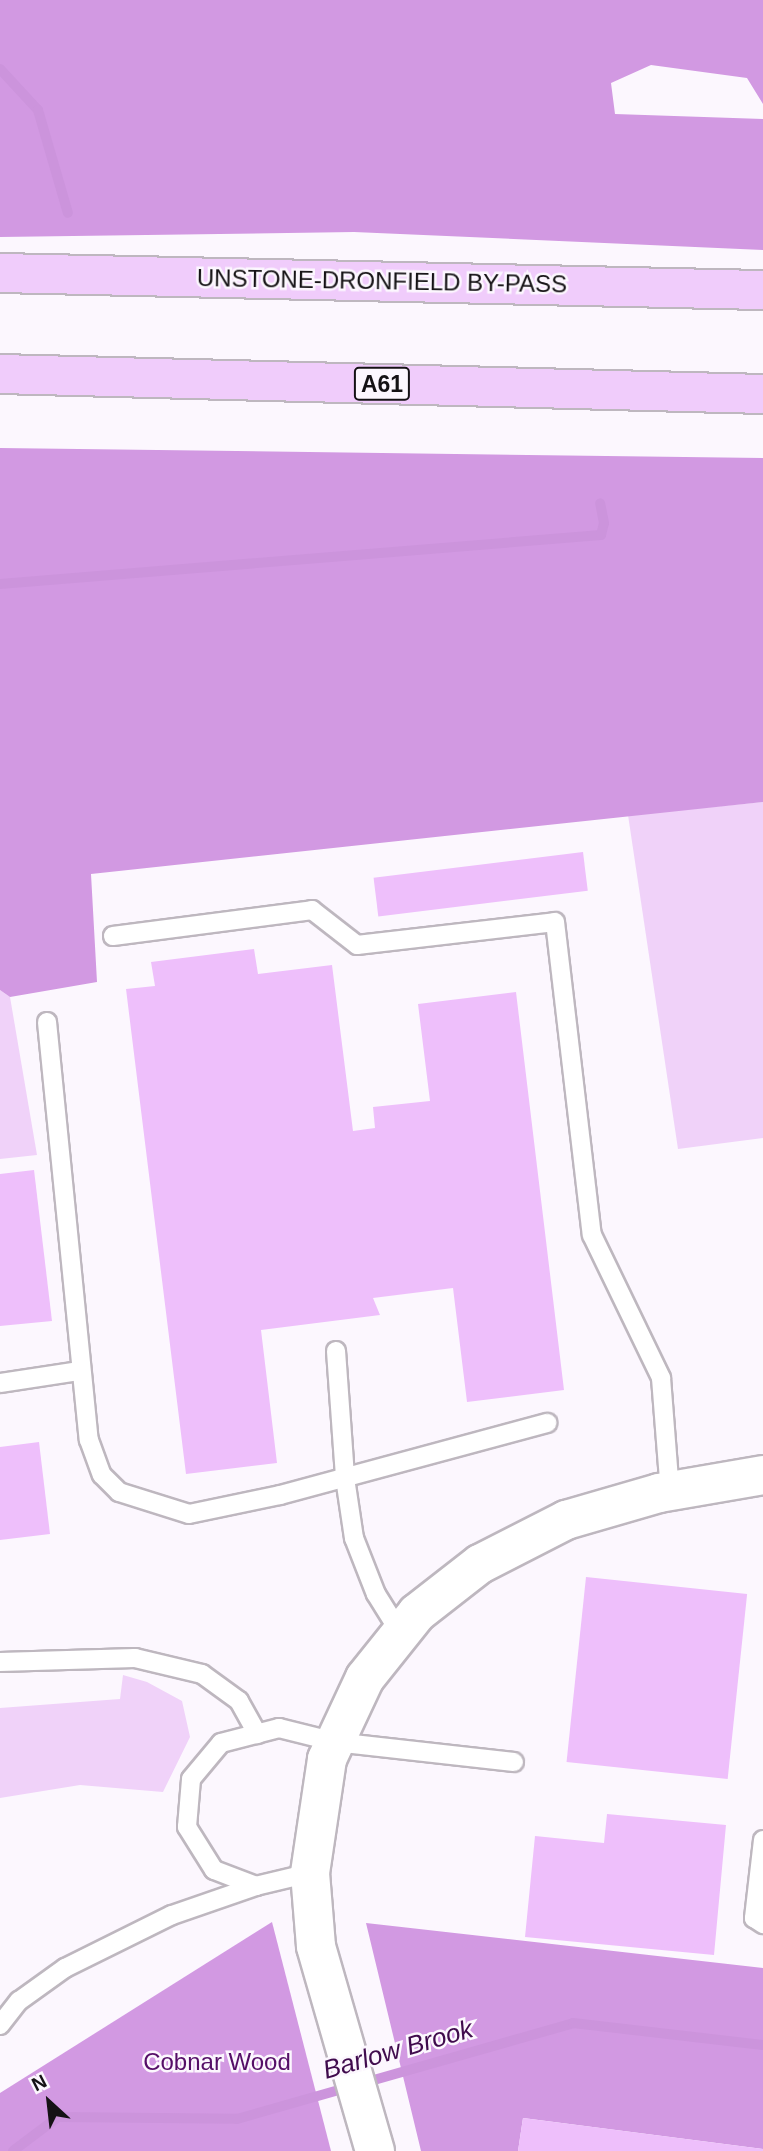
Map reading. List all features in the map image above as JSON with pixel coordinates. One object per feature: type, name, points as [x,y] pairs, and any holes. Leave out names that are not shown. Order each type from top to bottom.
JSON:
[{"type":"highway","name":"UNSTONE-DRONFIELD BY-PASS","points":[[0,273],[763,290]]},
{"type":"highway","name":"A61","points":[[0,374],[763,394]]},
{"type":"street","points":[[374,2151],[334,2020],[316,1946],[310,1873],[327,1759],[365,1678],[416,1613],[480,1564],[566,1520],[670,1492],[763,1475]]},
{"type":"lane","points":[[113,936],[313,910],[357,945],[555,922],[592,1235],[661,1378],[670,1492]]},
{"type":"lane","points":[[47,1022],[79,1371],[89,1440],[102,1475],[119,1492],[189,1514],[345,1478],[547,1423]]},
{"type":"lane","points":[[336,1351],[345,1478],[354,1538],[376,1594],[401,1634]]},
{"type":"lane","points":[[0,1383],[79,1371]]},
{"type":"lane","points":[[0,1662],[135,1658],[202,1674],[239,1701],[257,1734]]},
{"type":"lane","points":[[256,1886],[214,1870],[187,1827],[191,1779],[221,1743],[279,1728],[335,1742],[514,1762]]},
{"type":"lane","points":[[763,1840],[754,1918],[763,1924]]},
{"type":"lane","points":[[0,2025],[19,2001],[65,1968],[172,1915],[256,1886],[310,1873]]},
{"type":"shaded area","points":[[763,802],[763,1138],[678,1149],[628,815]]},
{"type":"shaded area","points":[[0,990],[10,997],[37,1155],[0,1159]]},
{"type":"shaded area","points":[[123,1675],[147,1682],[182,1701],[190,1737],[163,1792],[80,1785],[0,1798],[0,1708],[120,1699]]},
{"type":"green space","points":[[0,0],[763,0],[763,104],[747,78],[651,65],[611,83],[615,114],[763,119],[763,250],[354,232],[0,237]]},
{"type":"green space","points":[[0,448],[763,458],[763,802],[91,874],[97,982],[10,997],[0,990]]},
{"type":"green space","name":"Cobnar Wood","points":[[272,1922],[331,2151],[0,2151],[0,2093]]},
{"type":"green space","points":[[366,1923],[763,1968],[763,2149],[523,2118],[518,2151],[421,2151]]},
{"type":"building","points":[[583,852],[588,891],[378,916],[374,878]]},
{"type":"building","points":[[254,949],[258,974],[332,965],[353,1131],[375,1128],[373,1107],[430,1101],[418,1004],[516,992],[564,1390],[467,1402],[453,1288],[373,1298],[380,1315],[261,1330],[277,1463],[186,1474],[126,989],[155,986],[151,962]]},
{"type":"building","points":[[34,1170],[52,1321],[0,1326],[0,1174]]},
{"type":"building","points":[[39,1442],[50,1534],[0,1540],[0,1447]]},
{"type":"building","points":[[586,1577],[747,1594],[728,1779],[567,1762]]},
{"type":"building","points":[[607,1814],[726,1825],[714,1955],[525,1937],[535,1836],[604,1843]]},
{"type":"building","points":[[523,2118],[763,2149],[763,2151],[518,2151]]},
{"type":"waterway","points":[[0,69],[38,110],[68,213]]},
{"type":"waterway","points":[[0,584],[601,535],[604,523],[600,503]]},
{"type":"waterway","name":"Barlow Brook","points":[[13,2151],[58,2117],[237,2119],[573,2023],[763,2045]]}]
